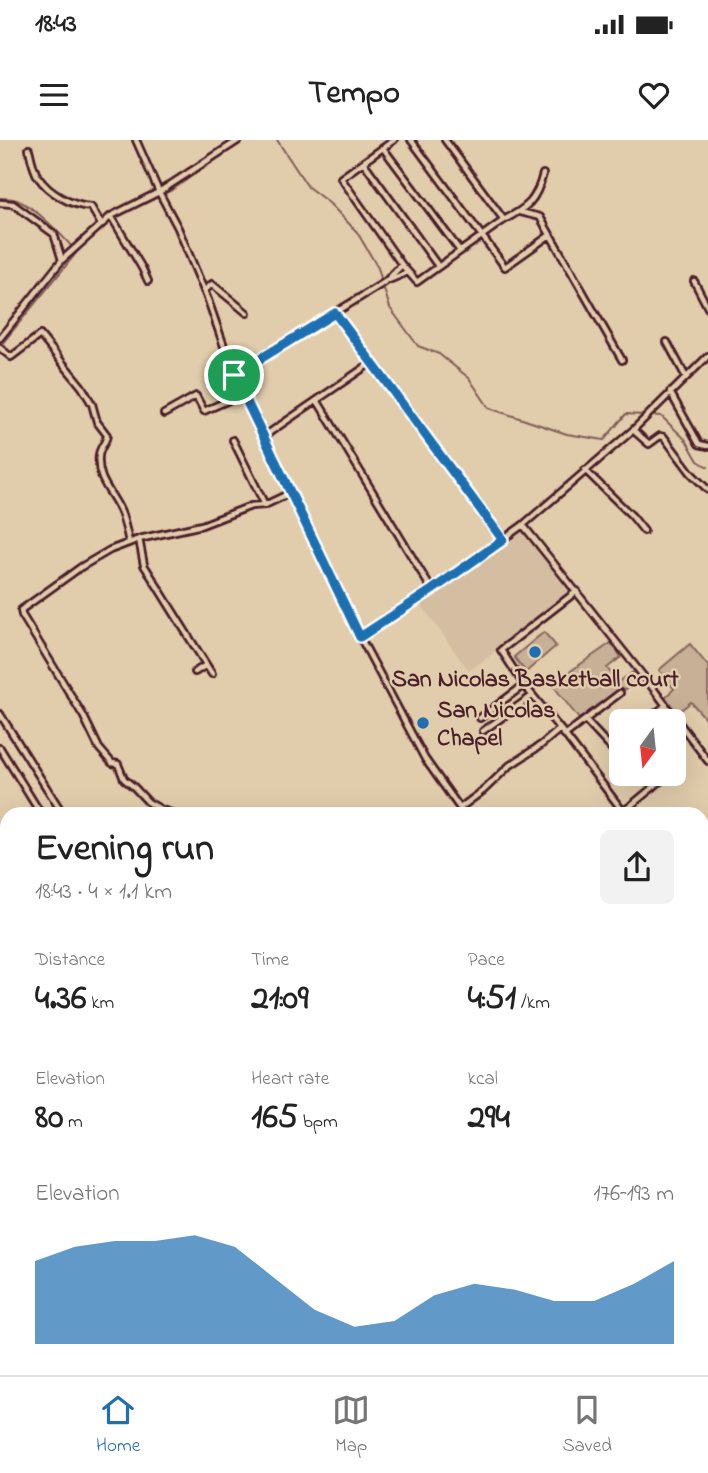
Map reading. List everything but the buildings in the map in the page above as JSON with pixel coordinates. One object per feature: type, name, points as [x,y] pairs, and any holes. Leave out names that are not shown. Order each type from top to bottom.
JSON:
[{"type":"street","points":[[136,140],[178,228],[234,375],[290,493],[360,637],[425,759],[459,807]]},
{"type":"street","points":[[0,338],[62,260],[111,216],[159,192],[239,140]]},
{"type":"street","points":[[394,140],[341,178],[417,282],[519,212],[536,197],[543,174]]},
{"type":"street","points":[[411,140],[505,267],[550,235]]},
{"type":"street","points":[[446,140],[504,220]]},
{"type":"street","points":[[383,148],[460,251]]},
{"type":"street","points":[[29,149],[37,176],[56,196],[90,207],[102,224]]},
{"type":"street","points":[[364,163],[438,266]]},
{"type":"street","points":[[0,202],[13,204],[54,234],[62,260]]},
{"type":"street","points":[[519,212],[540,217],[622,360]]},
{"type":"street","points":[[111,216],[148,281]]},
{"type":"street","points":[[385,282],[402,265]]},
{"type":"street","points":[[234,375],[385,282],[408,272]]},
{"type":"street","points":[[694,281],[708,308]]},
{"type":"street","points":[[204,291],[212,284],[247,313]]},
{"type":"street","points":[[335,313],[503,540]]},
{"type":"street","points":[[0,348],[11,357],[40,335],[82,387],[92,404],[97,422],[107,435],[99,455],[99,475],[122,514],[129,542]]},
{"type":"street","points":[[667,342],[686,377]]},
{"type":"street","points":[[360,637],[523,525],[633,430],[708,356]]},
{"type":"street","points":[[263,437],[372,363]]},
{"type":"street","points":[[670,392],[699,444],[708,446]]},
{"type":"street","points":[[164,414],[196,396],[204,411],[243,394]]},
{"type":"street","points":[[317,400],[432,590]]},
{"type":"street","points":[[633,430],[649,444],[660,436],[663,437],[708,490]]},
{"type":"street","points":[[233,440],[265,505]]},
{"type":"street","points":[[585,470],[644,531]]},
{"type":"street","points":[[157,807],[124,779],[118,764],[112,763],[99,748],[84,717],[21,611],[110,550],[139,539],[202,525],[251,506],[265,505],[290,493]]},
{"type":"street","points":[[523,525],[708,761]]},
{"type":"street","points":[[139,539],[144,565],[212,674]]},
{"type":"street","points":[[577,591],[501,650],[532,696],[619,807]]},
{"type":"street","points":[[195,672],[206,665]]},
{"type":"street","points":[[480,718],[524,685]]},
{"type":"street","points":[[565,735],[620,693]]},
{"type":"street","points":[[483,731],[532,696]]},
{"type":"street","points":[[661,709],[666,705]]},
{"type":"street","points":[[0,714],[59,807]]},
{"type":"street","points":[[585,720],[609,746]]},
{"type":"street","points":[[461,807],[509,766],[560,729]]},
{"type":"street","points":[[0,748],[37,807]]},
{"type":"street","points":[[631,807],[655,786]]},
{"type":"shaded area","points":[[525,528],[572,587],[573,593],[469,671],[420,603]]},
{"type":"shaded area","name":"San Nicolas Basketball court","points":[[544,632],[556,646],[526,672],[514,657]]},
{"type":"shaded area","points":[[611,643],[621,657],[607,668],[618,682],[633,672],[640,680],[579,719],[552,684]]},
{"type":"shaded area","points":[[690,644],[708,666],[708,717],[705,718],[691,702],[682,709],[672,709],[664,698],[674,689],[659,670]]},
{"type":"waterway","points":[[114,218],[172,190],[244,140]]},
{"type":"waterway","points":[[277,140],[308,187],[329,203],[357,232],[378,268],[382,281]]},
{"type":"waterway","points":[[0,198],[17,200],[32,209],[74,249]]},
{"type":"waterway","points":[[1,345],[94,234]]},
{"type":"waterway","points":[[383,286],[390,308],[418,346],[439,354],[469,378],[489,408],[567,434],[604,440],[626,414],[661,416],[686,440],[698,461],[708,467]]},
{"type":"place","name":"San Nicolas Basketball court","points":[[535,652]]},
{"type":"place","name":"San Nicolas Chapel","points":[[423,723]]},
{"type":"route","points":[[335,313],[503,540],[360,637],[234,375],[335,313]]}]
